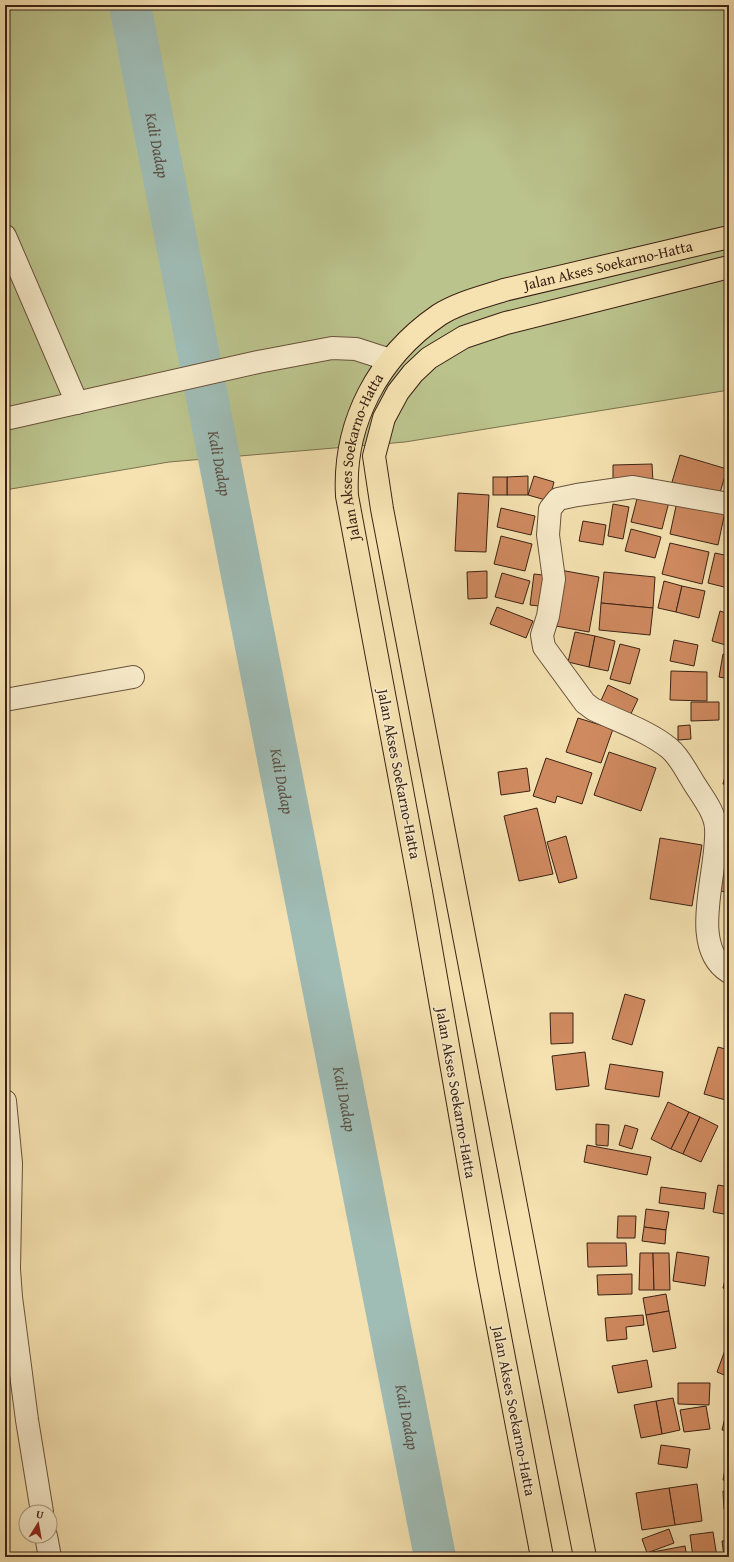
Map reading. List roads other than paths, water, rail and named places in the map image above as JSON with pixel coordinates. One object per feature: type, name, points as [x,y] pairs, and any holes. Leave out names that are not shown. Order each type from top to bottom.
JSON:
[{"type":"main road","name":"Jalan Akses Soekarno-Hatta","points":[[542,1557],[488,1274],[420,885],[347,496],[346,474],[349,448],[356,421],[364,400],[390,360],[413,337],[440,315],[469,301],[504,290],[729,237]]},
{"type":"main road","name":"Jalan Akses Soekarno-Hatta","points":[[585,1557],[394,572],[374,456],[384,418],[398,392],[412,373],[429,358],[464,337],[506,323],[729,267]]},
{"type":"street","points":[[5,236],[77,403]]},
{"type":"street","points":[[5,419],[258,362],[332,348],[356,349],[390,360]]},
{"type":"street","points":[[729,504],[633,488],[577,495],[558,499],[550,509],[548,535],[554,579],[548,616],[542,635],[544,647],[585,703],[594,709],[657,739],[670,748],[678,757],[711,812],[716,827],[716,848],[707,922],[707,938],[713,956],[724,969],[729,972]]},
{"type":"street","points":[[5,700],[133,677]]},
{"type":"street","points":[[5,1101],[11,1163],[9,1269],[10,1297],[27,1420],[41,1504]]},
{"type":"street","points":[[48,1544],[50,1557]]},
{"type":"waterway","name":"Kali Dadap","points":[[130,5],[435,1557]]}]
